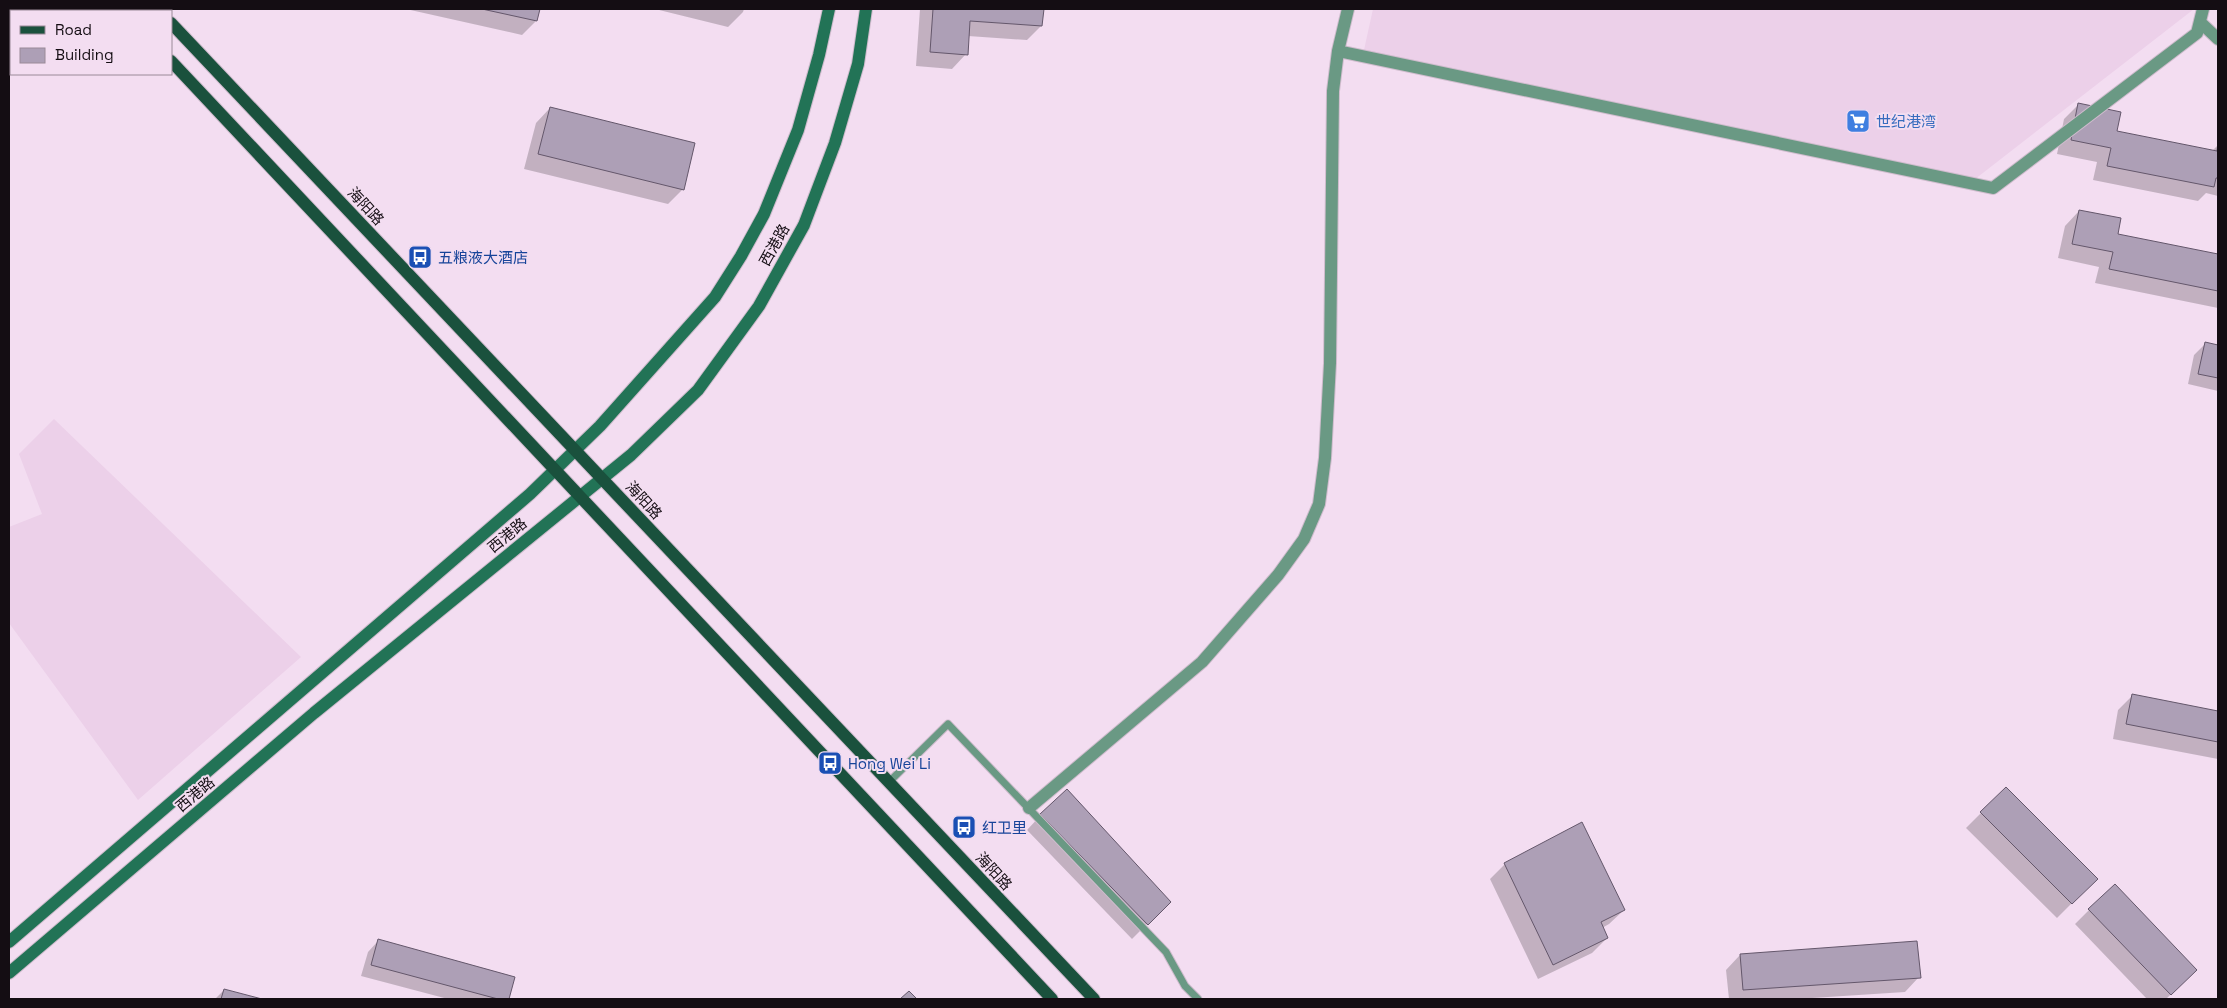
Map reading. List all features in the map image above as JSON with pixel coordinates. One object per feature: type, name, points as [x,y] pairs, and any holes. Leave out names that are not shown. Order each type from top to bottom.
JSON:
[{"type":"main road","name":"西港路","points":[[9,942],[515,508],[600,426],[715,297],[742,256],[764,214],[798,130],[819,55],[829,9]]},
{"type":"main road","name":"西港路","points":[[9,973],[314,713],[631,455],[698,390],[759,306],[804,225],[835,143],[858,64],[866,9]]},
{"type":"main road","name":"海阳路","points":[[172,24],[1094,999]]},
{"type":"main road","points":[[172,62],[1052,999]]},
{"type":"street","points":[[1029,808],[1202,662],[1278,575],[1304,539],[1320,504],[1326,458],[1329,382],[1333,91],[1338,51],[1348,9]]},
{"type":"street","points":[[1338,51],[1993,188],[2197,33],[2203,9]]},
{"type":"street","points":[[2200,22],[2218,39]]},
{"type":"lane","points":[[888,782],[948,724],[1166,952],[1185,986],[1198,999]]},
{"type":"shaded area","name":"世纪港湾","points":[[1373,9],[2194,9],[1970,183],[1362,59]]},
{"type":"shaded area","points":[[54,419],[301,657],[138,800],[9,623],[9,527],[42,514],[19,454]]},
{"type":"building","points":[[482,9],[540,9],[537,21]]},
{"type":"building","points":[[933,9],[1044,9],[1042,26],[970,21],[968,55],[930,52]]},
{"type":"building","points":[[2078,103],[2121,112],[2117,131],[2217,151],[2218,144],[2218,178],[2216,178],[2214,187],[2107,166],[2111,148],[2071,140]]},
{"type":"building","points":[[550,107],[695,143],[684,190],[538,154]]},
{"type":"building","points":[[2079,210],[2121,218],[2118,234],[2218,254],[2218,291],[2109,269],[2113,252],[2072,244]]},
{"type":"building","points":[[2205,342],[2218,345],[2218,378],[2198,374]]},
{"type":"building","points":[[2132,694],[2218,711],[2218,742],[2126,724]]},
{"type":"building","points":[[2006,787],[2098,879],[2072,904],[1980,812]]},
{"type":"building","points":[[1067,789],[1171,902],[1148,925],[1040,814]]},
{"type":"building","points":[[1582,822],[1625,910],[1601,922],[1608,938],[1553,965],[1504,863]]},
{"type":"building","points":[[2115,884],[2197,970],[2171,995],[2088,909]]},
{"type":"building","points":[[378,939],[515,977],[509,999],[498,999],[371,965]]},
{"type":"building","points":[[1917,941],[1921,978],[1743,990],[1740,954]]},
{"type":"building","points":[[224,989],[262,999],[221,999]]},
{"type":"building","points":[[909,991],[917,999],[900,999]]},
{"type":"place","name":"世纪港湾","points":[[1858,121]]},
{"type":"place","name":"五粮液大酒店","points":[[420,257]]},
{"type":"place","name":"Hong Wei Li","points":[[830,763]]},
{"type":"place","name":"红卫里","points":[[964,827]]}]
